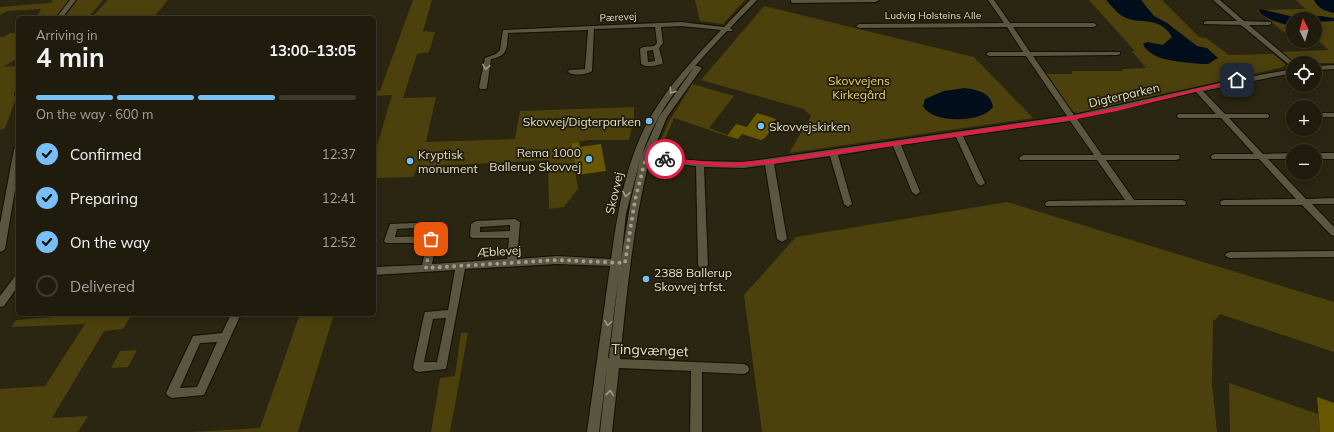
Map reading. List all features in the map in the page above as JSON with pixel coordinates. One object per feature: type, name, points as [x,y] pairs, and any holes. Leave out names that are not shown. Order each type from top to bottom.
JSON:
[{"type":"street","points":[[61,16],[73,0]]},
{"type":"street","name":"Skovvej","points":[[593,432],[602,363],[620,262],[635,200],[642,157],[672,102],[707,56],[754,0]]},
{"type":"street","name":"Skovvej","points":[[729,30],[759,0]]},
{"type":"street","name":"Ludvig Holsteins Alle","points":[[793,1],[876,0]]},
{"type":"street","name":"Ludvig Holsteins Alle","points":[[991,0],[1131,203]]},
{"type":"street","points":[[1216,0],[1286,60]]},
{"type":"street","points":[[1206,23],[1269,23]]},
{"type":"street","name":"Pærevej","points":[[482,87],[488,58],[498,56],[503,50],[505,32],[691,24],[729,30]]},
{"type":"street","name":"Ludvig Holsteins Alle","points":[[859,26],[1094,24]]},
{"type":"street","points":[[656,48],[660,43],[658,25]]},
{"type":"street","points":[[572,72],[588,71],[590,28]]},
{"type":"street","points":[[989,54],[1118,53]]},
{"type":"street","points":[[1322,68],[1334,67]]},
{"type":"street","name":"Digterparken","points":[[642,157],[700,164],[744,165],[769,162],[1072,118],[1117,110],[1237,80],[1286,72]]},
{"type":"street","points":[[1198,90],[1334,233]]},
{"type":"street","points":[[1322,115],[1334,115]]},
{"type":"street","points":[[1181,116],[1265,116]]},
{"type":"street","points":[[958,134],[981,182]]},
{"type":"street","points":[[896,143],[916,192]]},
{"type":"street","points":[[833,153],[848,204]]},
{"type":"street","points":[[1215,157],[1286,156]]},
{"type":"street","points":[[1322,156],[1334,156]]},
{"type":"street","points":[[1023,158],[1176,157]]},
{"type":"street","points":[[0,249],[9,209],[16,162]]},
{"type":"street","points":[[769,162],[782,239]]},
{"type":"street","points":[[700,164],[703,265]]},
{"type":"street","points":[[1224,203],[1334,202]]},
{"type":"street","points":[[1049,204],[1182,203]]},
{"type":"street","points":[[9,209],[16,207]]},
{"type":"street","points":[[512,263],[514,234]]},
{"type":"street","points":[[426,268],[431,239]]},
{"type":"street","points":[[1230,255],[1334,254]]},
{"type":"street","name":"Æblevej","points":[[376,271],[557,260],[620,262]]},
{"type":"street","name":"Skovvej","points":[[606,432],[614,364],[620,262]]},
{"type":"street","points":[[451,314],[429,315],[418,367],[442,366],[451,314],[455,307],[461,266]]},
{"type":"street","points":[[0,303],[16,282]]},
{"type":"street","points":[[225,338],[197,339],[172,393],[200,392],[225,338],[235,316]]},
{"type":"street","name":"Tingvænget","points":[[602,363],[744,369]]},
{"type":"street","name":"Tingvænget","points":[[696,432],[697,367]]},
{"type":"green space","points":[[53,0],[69,0],[57,16],[37,16],[41,9],[7,11],[0,15],[0,7],[50,3]]},
{"type":"green space","points":[[77,0],[103,0],[90,16],[65,16]]},
{"type":"green space","points":[[108,0],[168,0],[155,16],[93,16]]},
{"type":"green space","points":[[413,0],[432,0],[423,31],[435,32],[429,52],[417,54],[403,98],[436,97],[426,142],[515,139],[520,111],[634,107],[634,118],[629,140],[589,140],[571,143],[578,189],[564,207],[549,209],[548,160],[418,167],[413,177],[377,178],[376,180],[376,149],[392,95],[376,96],[376,91],[380,91]]},
{"type":"green space","points":[[695,0],[745,0],[723,24],[700,21]]},
{"type":"green space","points":[[1089,0],[1162,0],[1199,37],[1206,38],[1229,55],[1273,54],[1285,64],[1284,67],[1077,113],[1071,111],[1046,74],[1072,74],[1072,71],[1123,71],[1122,69],[1146,68],[1132,51],[1135,51]]},
{"type":"green space","points":[[1296,0],[1334,0],[1334,63],[1322,63],[1322,56],[1286,56],[1286,58],[1278,52],[1329,50],[1322,44],[1322,12],[1286,12],[1286,34],[1256,10],[1306,9]]},
{"type":"green space","name":"Skovvejens Kirkegård","points":[[764,6],[974,57],[1033,118],[789,153],[811,116],[804,109],[701,80]]},
{"type":"green space","points":[[10,33],[16,33],[16,59],[3,67],[16,66],[16,92],[14,92],[14,95],[16,99],[5,128],[0,130],[0,37],[4,37]]},
{"type":"green space","points":[[692,84],[734,96],[709,128],[726,134],[727,136],[674,118],[660,151],[656,151],[668,123]]},
{"type":"green space","points":[[1007,202],[1334,302],[1334,352],[1220,314],[1215,320],[1213,320],[1212,384],[1217,432],[762,432],[744,295],[796,237]]},
{"type":"green space","points":[[66,316],[131,316],[123,329],[104,331],[52,418],[88,416],[78,432],[0,432],[0,389],[45,386],[85,324],[11,327],[16,320]]},
{"type":"green space","points":[[299,316],[333,316],[298,432],[191,432],[260,428]]},
{"type":"green space","points":[[461,333],[468,333],[450,432],[431,432],[440,378],[455,376]]},
{"type":"green space","points":[[137,350],[128,367],[111,368],[120,351]]},
{"type":"green space","points":[[1229,383],[1318,414],[1320,432],[1230,432]]},
{"type":"water","points":[[1106,0],[1141,0],[1154,16],[1167,23],[1197,46],[1207,48],[1218,58],[1208,64],[1202,64],[1178,62],[1160,58],[1147,50],[1143,44],[1147,42],[1163,45],[1172,37],[1167,30],[1155,23],[1121,16]]},
{"type":"water","points":[[1314,0],[1334,0],[1334,13],[1320,8]]},
{"type":"water","points":[[1260,9],[1286,15],[1286,24],[1265,17],[1259,11]]},
{"type":"water","points":[[1322,16],[1334,18],[1334,21],[1322,22]]},
{"type":"water","points":[[965,88],[979,91],[987,95],[992,102],[993,107],[979,116],[957,119],[936,116],[928,112],[923,106],[925,99],[944,91]]},
{"type":"building","name":"Skovvejskirken","points":[[757,113],[776,119],[772,124],[774,125],[765,138],[761,140],[742,134],[738,139],[727,136],[736,124],[747,127]]},
{"type":"building","name":"Rema 1000 Ballerup Skovvej","points":[[579,142],[580,147],[601,144],[606,171],[577,175],[571,143]]},
{"type":"building","points":[[1317,397],[1334,403],[1334,432],[1320,432]]},
{"type":"way so far","points":[[431,239],[426,268],[557,260],[625,263],[635,200],[646,157],[665,159]]},
{"type":"place","name":"Skovvej/Digterparken","points":[[649,121]]},
{"type":"place","name":"Skovvejskirken","points":[[761,126]]},
{"type":"place","name":"Rema 1000 Ballerup Skovvej","points":[[589,159]]},
{"type":"place","name":"Kryptisk monument","points":[[410,161]]},
{"type":"place","name":"2388 Ballerup Skovvej trfst.","points":[[646,279]]},
{"type":"route","points":[[665,159],[700,164],[726,165],[744,165],[769,162],[1072,118],[1117,110],[1237,80]]}]
